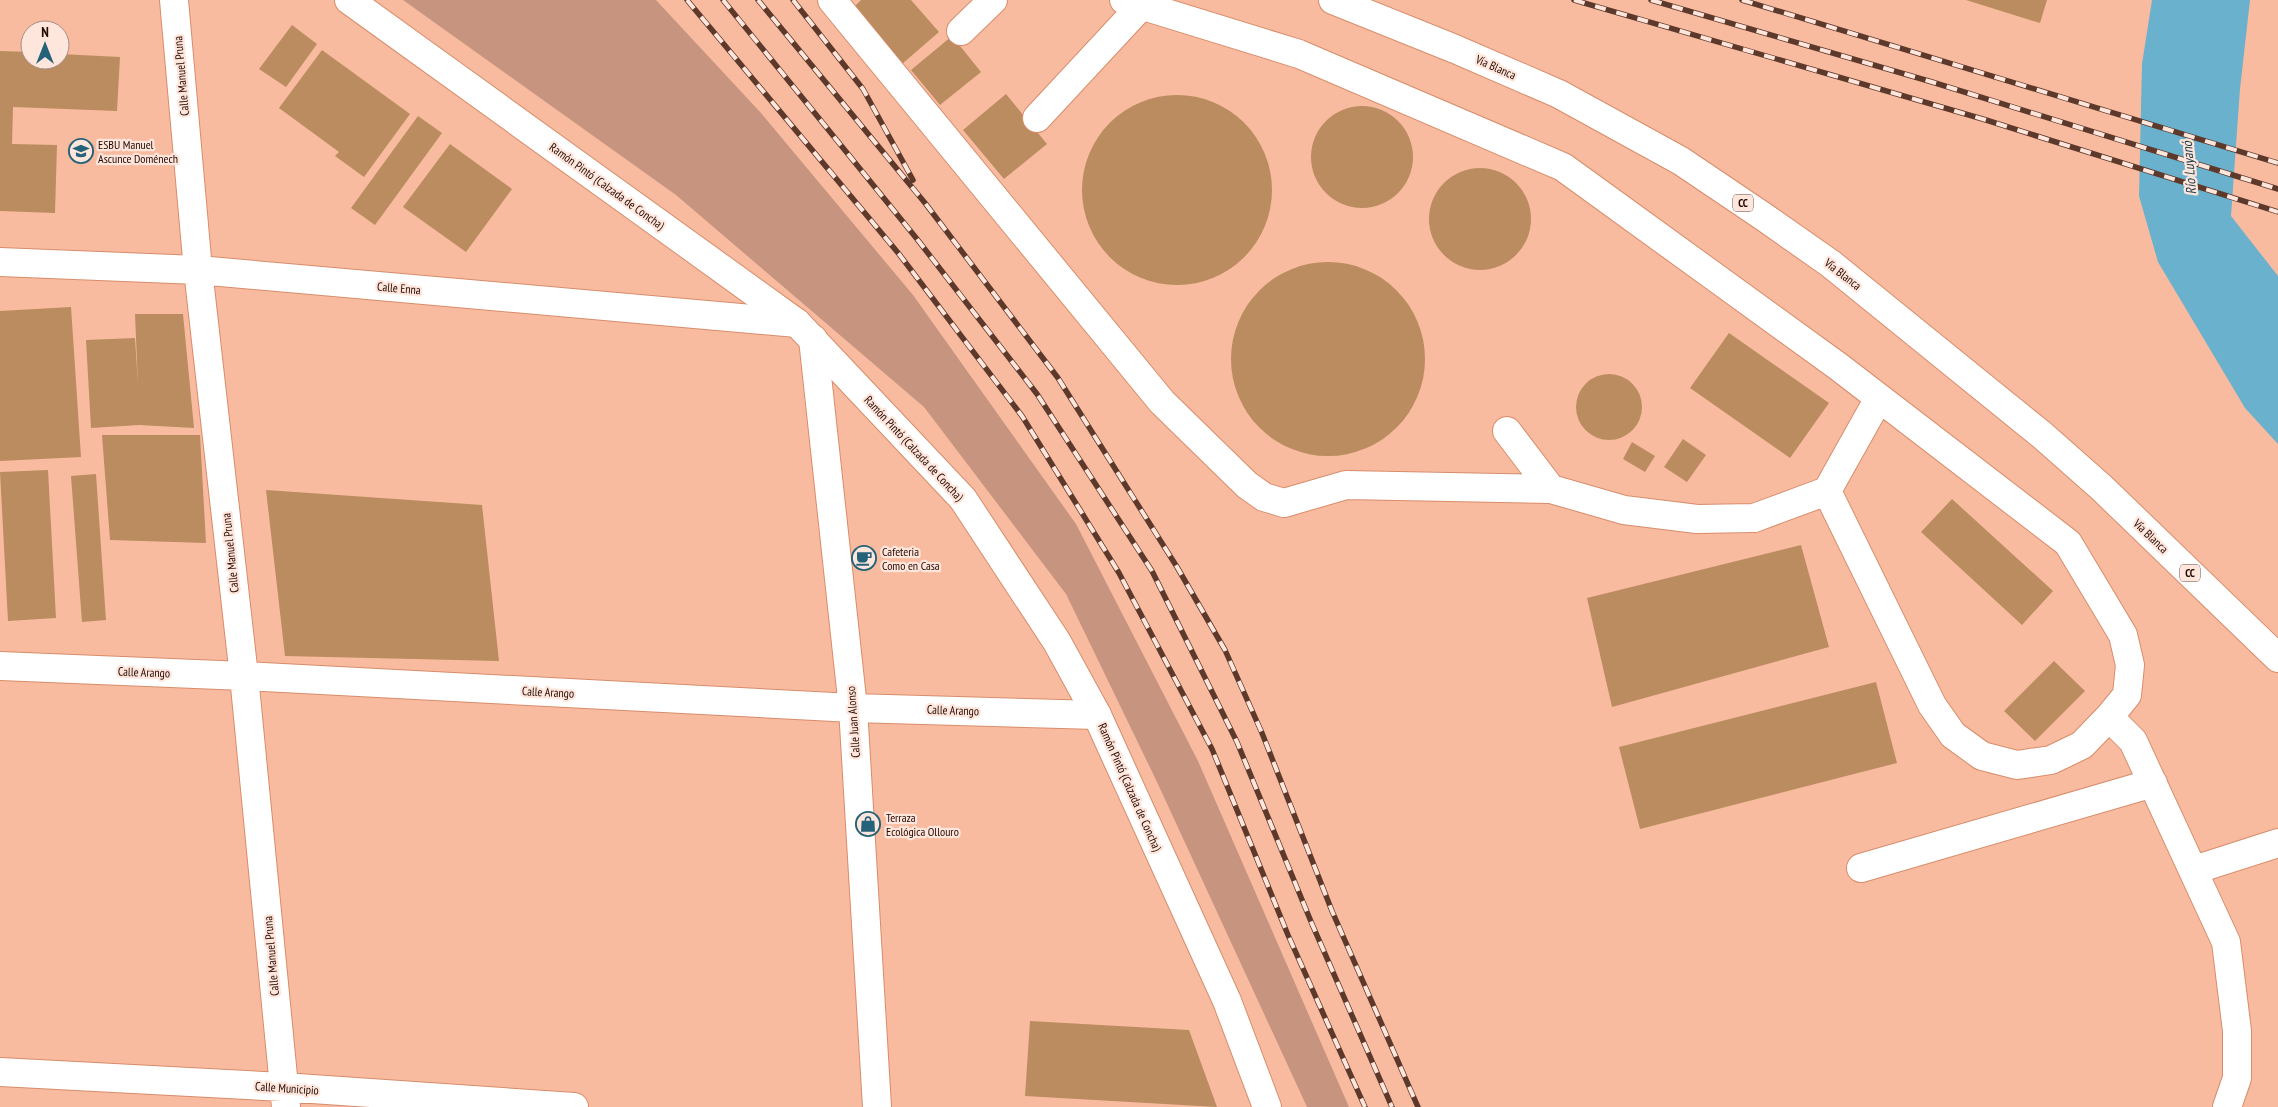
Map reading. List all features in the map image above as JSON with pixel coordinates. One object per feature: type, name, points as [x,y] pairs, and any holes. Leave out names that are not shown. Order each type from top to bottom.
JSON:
[{"type":"street","name":"Calle Manuel Pruna","points":[[174,0],[198,270],[244,676],[284,1097]]},
{"type":"street","name":"Ramón Pintó (Calzada de Concha)","points":[[349,0],[805,331],[963,499],[1057,642],[1097,714],[1227,1001],[1267,1107]]},
{"type":"street","points":[[832,0],[1162,402],[1246,485],[1264,497],[1284,503],[1346,485],[1551,489],[1624,510],[1697,519],[1754,518],[1827,491],[1879,398]]},
{"type":"street","points":[[960,31],[992,0]]},
{"type":"street","name":"Vía Blanca","points":[[1333,0],[1456,49],[1559,94],[1681,161],[1831,264],[2042,435],[2102,488],[2278,658]]},
{"type":"street","points":[[1037,118],[1133,3],[1299,54],[1563,167],[1879,398],[2068,543],[2123,635],[2130,665],[2127,695],[2082,745],[2050,760],[2017,765],[1982,756],[1953,735],[1932,705],[1827,491]]},
{"type":"street","name":"Calle Enna","points":[[0,262],[198,270],[805,331]]},
{"type":"street","name":"Calle Juan Alonso","points":[[805,331],[853,708],[877,1107]]},
{"type":"street","points":[[1507,431],[1551,489]]},
{"type":"street","name":"Calle Arango","points":[[0,666],[244,676],[853,708],[1097,714]]},
{"type":"street","points":[[2109,717],[2133,741],[2226,942],[2238,1031],[2238,1078],[2227,1107]]},
{"type":"street","points":[[1861,868],[2149,776]]},
{"type":"street","points":[[2194,870],[2278,843]]},
{"type":"street","name":"Calle Municipio","points":[[0,1072],[284,1097],[574,1107]]},
{"type":"shaded area","points":[[403,0],[656,0],[761,113],[913,295],[1076,524],[1198,761],[1349,1107],[1307,1107],[1157,782],[1066,594],[924,407],[676,195]]},
{"type":"water","name":"Río Luyanó","points":[[2152,0],[2250,0],[2240,89],[2231,216],[2278,276],[2278,444],[2245,408],[2158,262],[2139,196],[2142,64]]},
{"type":"building","points":[[861,0],[911,0],[939,32],[902,64],[853,8]]},
{"type":"building","points":[[1966,0],[2047,0],[2040,23]]},
{"type":"building","points":[[292,25],[317,44],[286,87],[259,69]]},
{"type":"building","points":[[952,36],[981,72],[940,105],[911,70]]},
{"type":"building","points":[[322,50],[410,114],[364,177],[335,156],[339,152],[279,108]]},
{"type":"building","points":[[0,51],[20,52],[20,70],[70,70],[70,54],[120,57],[117,111],[13,107],[12,144],[57,145],[55,213],[0,211]]},
{"type":"building","points":[[1006,94],[1047,144],[1004,179],[963,130]]},
{"type":"building","points":[[1177,95],[1195,97],[1213,103],[1230,111],[1244,123],[1256,137],[1264,154],[1270,172],[1272,190],[1270,208],[1264,226],[1256,243],[1244,257],[1230,269],[1213,277],[1195,283],[1177,285],[1159,283],[1141,277],[1124,269],[1110,257],[1098,243],[1090,226],[1084,208],[1082,190],[1084,172],[1090,154],[1098,137],[1110,123],[1124,111],[1141,103],[1159,97]]},
{"type":"building","points":[[1362,106],[1372,107],[1391,114],[1405,128],[1412,147],[1412,167],[1405,186],[1391,200],[1372,207],[1362,208],[1352,207],[1333,200],[1319,186],[1312,167],[1311,157],[1312,147],[1319,128],[1333,114],[1352,107]]},
{"type":"building","points":[[418,116],[442,133],[375,225],[351,208]]},
{"type":"building","points":[[450,144],[512,189],[466,252],[403,207]]},
{"type":"building","points":[[1480,168],[1490,169],[1509,176],[1523,190],[1530,209],[1530,229],[1523,248],[1509,262],[1490,269],[1480,270],[1470,269],[1451,262],[1437,248],[1430,229],[1429,219],[1430,209],[1437,190],[1451,176],[1470,169]]},
{"type":"building","points":[[1328,262],[1347,264],[1374,274],[1389,284],[1403,298],[1417,322],[1423,340],[1425,359],[1423,378],[1413,405],[1403,420],[1389,434],[1365,448],[1347,454],[1328,456],[1309,454],[1282,444],[1267,434],[1253,420],[1239,396],[1233,378],[1231,359],[1233,340],[1243,313],[1253,298],[1267,284],[1291,270],[1309,264]]},
{"type":"building","points":[[71,307],[81,457],[0,461],[0,311]]},
{"type":"building","points":[[135,314],[183,314],[194,428],[139,425],[91,428],[86,340],[135,338],[138,385]]},
{"type":"building","points":[[1729,333],[1829,403],[1790,458],[1690,388]]},
{"type":"building","points":[[1603,374],[1615,374],[1627,379],[1637,389],[1642,401],[1640,420],[1627,435],[1615,440],[1603,440],[1591,435],[1581,425],[1576,413],[1576,401],[1581,389],[1591,379]]},
{"type":"building","points":[[102,435],[200,435],[206,543],[110,540]]},
{"type":"building","points":[[1683,439],[1706,455],[1687,482],[1664,467]]},
{"type":"building","points":[[1632,442],[1655,456],[1645,472],[1623,459]]},
{"type":"building","points":[[48,470],[56,618],[8,621],[0,472]]},
{"type":"building","points":[[96,474],[106,620],[82,622],[71,476]]},
{"type":"building","points":[[266,490],[482,505],[499,661],[285,656]]},
{"type":"building","points":[[1952,499],[2053,591],[2022,625],[1921,532]]},
{"type":"building","points":[[1801,545],[1829,647],[1612,707],[1587,598]]},
{"type":"building","points":[[2054,661],[2085,691],[2035,741],[2004,711]]},
{"type":"building","points":[[1876,682],[1897,763],[1640,829],[1619,747]]},
{"type":"building","points":[[1030,1021],[1189,1030],[1217,1107],[1025,1096]]},
{"type":"railway","points":[[687,0],[899,254],[1022,416],[1119,573],[1212,749],[1288,935],[1365,1107]]},
{"type":"railway","points":[[723,0],[917,239],[1037,394],[1152,571],[1237,742],[1312,924],[1392,1107]]},
{"type":"railway","points":[[758,0],[925,203],[1058,378],[1177,567],[1225,650],[1262,733],[1332,911],[1418,1107]]},
{"type":"railway","points":[[793,0],[863,89],[913,180]]},
{"type":"railway","points":[[1574,0],[1986,120],[2278,212]]},
{"type":"railway","points":[[1651,0],[1932,82],[2278,189]]},
{"type":"railway","points":[[1742,0],[2278,163]]},
{"type":"place","name":"ESBU Manuel Ascunce Doménech","points":[[81,151]]},
{"type":"place","name":"Cafeteria Como en Casa","points":[[864,558]]},
{"type":"place","name":"Terraza Ecológica Ollouro","points":[[868,824]]}]
